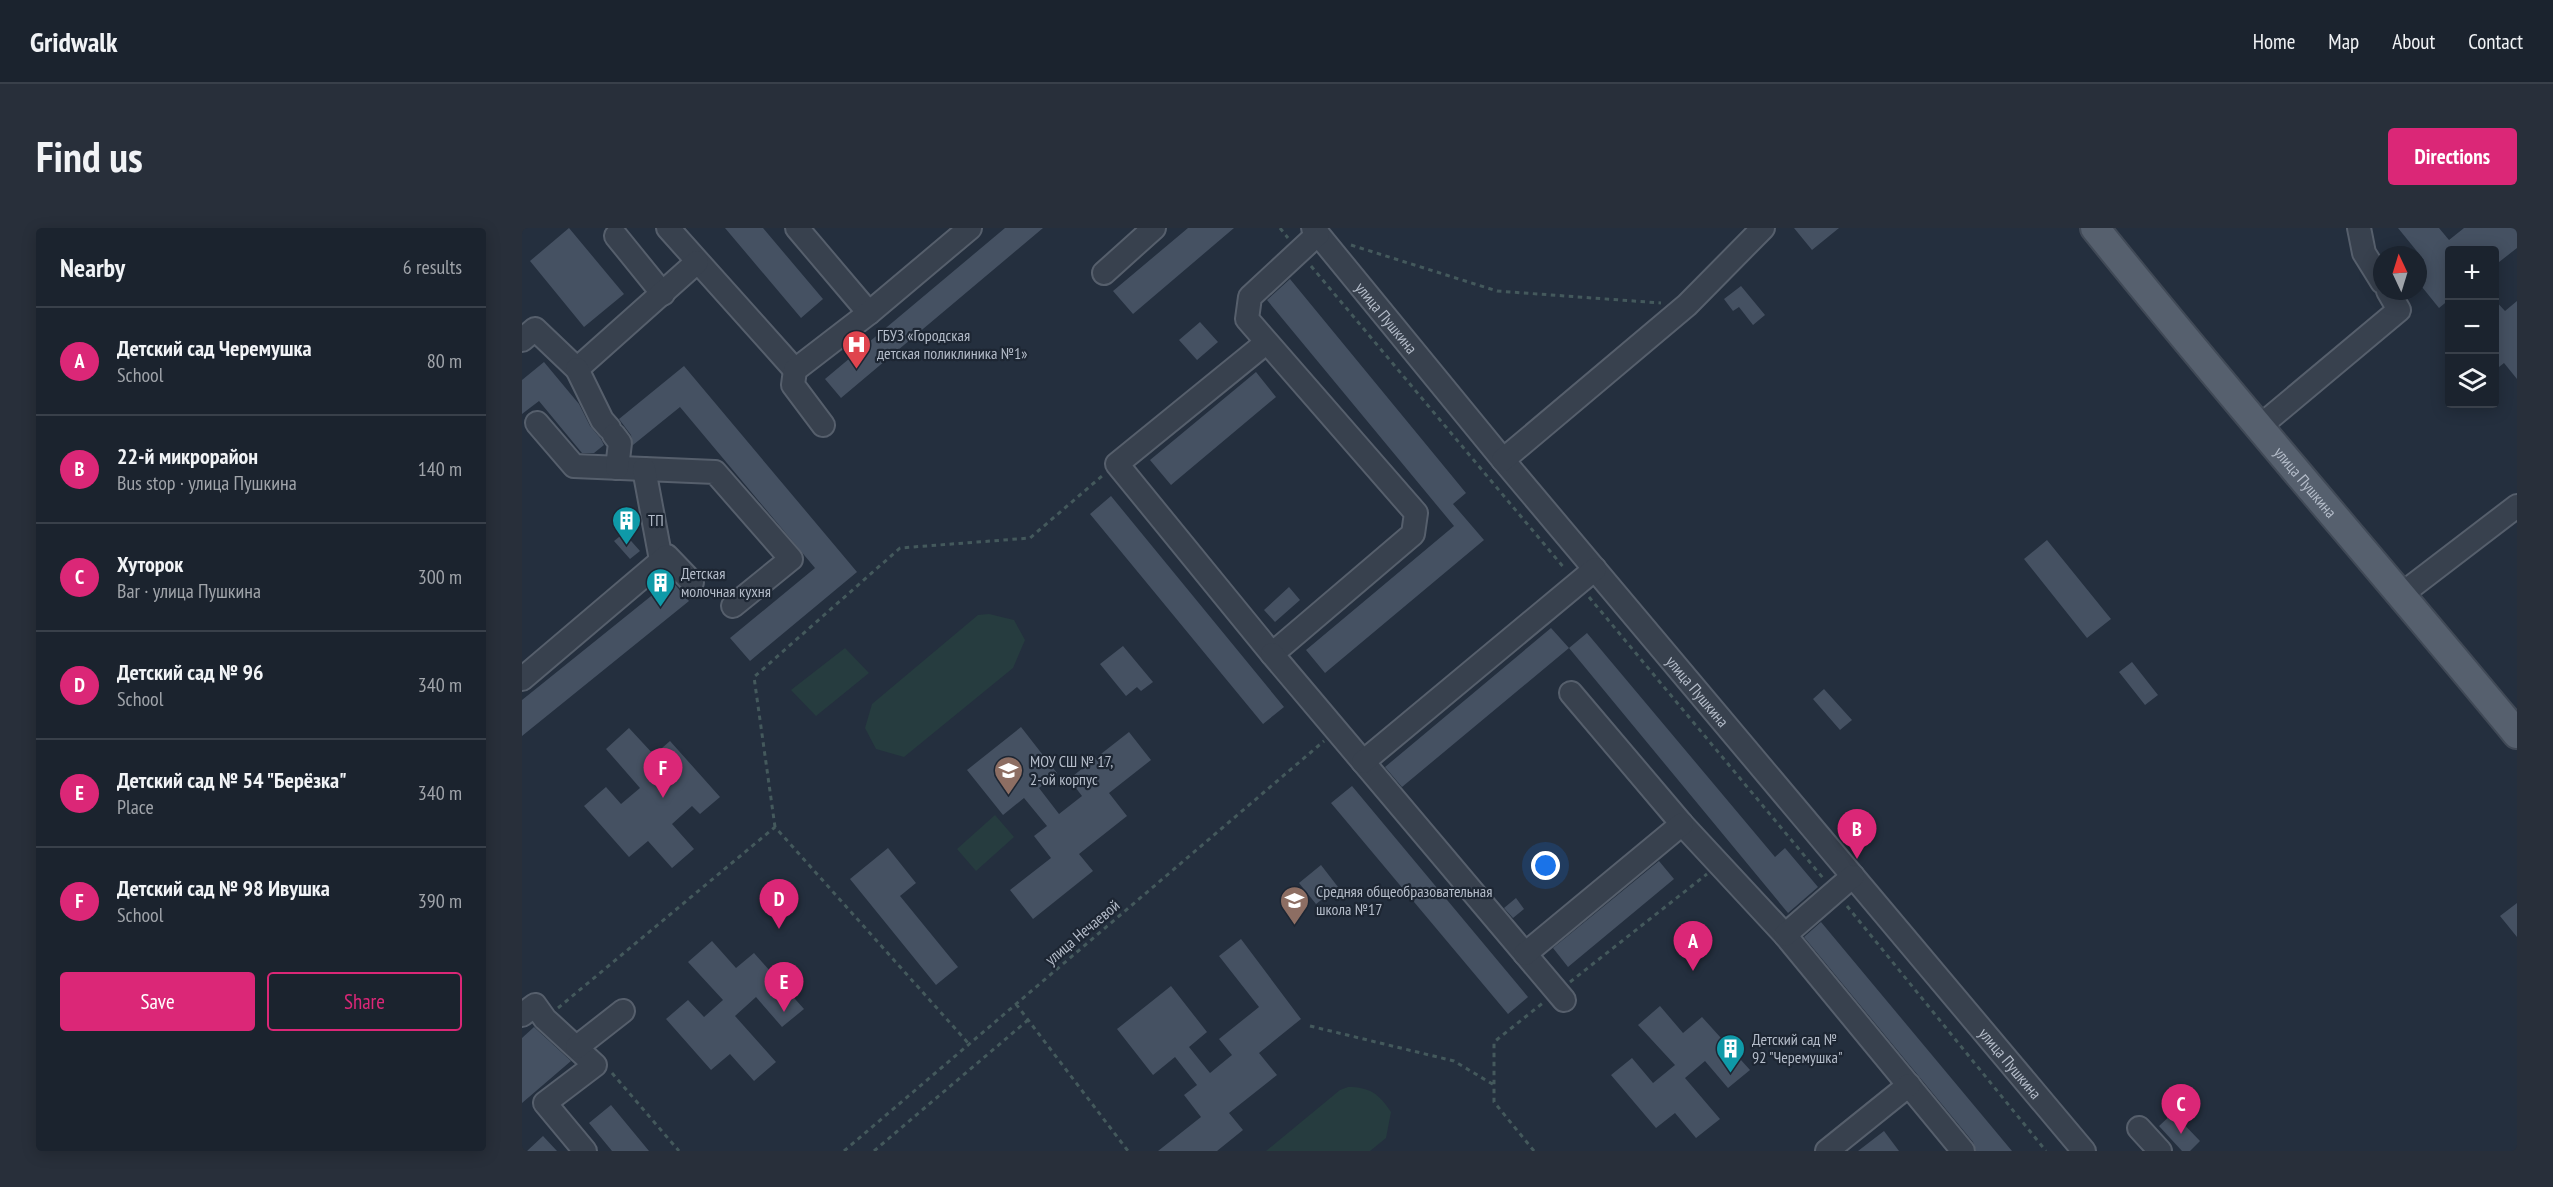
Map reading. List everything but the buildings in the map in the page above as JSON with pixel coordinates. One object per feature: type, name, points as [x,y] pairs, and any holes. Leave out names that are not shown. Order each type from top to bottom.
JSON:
[{"type":"main road","name":"улица Пушкина","points":[[2095,228],[2258,428],[2402,594],[2517,734]]},
{"type":"street","points":[[668,228],[795,370]]},
{"type":"street","points":[[797,228],[868,313]]},
{"type":"street","points":[[823,425],[793,386],[795,370],[970,228]]},
{"type":"street","points":[[1104,273],[1154,228]]},
{"type":"street","points":[[1503,460],[1687,305],[1763,228]]},
{"type":"street","points":[[2359,228],[2364,253],[2373,268]]},
{"type":"street","points":[[1272,654],[1413,534],[1416,513],[1247,319],[1250,297],[1299,251],[1315,231]]},
{"type":"street","name":"улица Пушкина","points":[[1315,231],[1503,460],[2084,1151]]},
{"type":"street","points":[[616,236],[663,294]]},
{"type":"street","points":[[577,369],[697,262]]},
{"type":"street","points":[[2258,428],[2399,310],[2393,300]]},
{"type":"street","points":[[526,327],[577,369],[602,420],[620,443],[617,468]]},
{"type":"street","points":[[1267,342],[1117,464],[1336,731],[1564,1000]]},
{"type":"street","points":[[537,423],[574,466],[715,472],[791,559],[734,606]]},
{"type":"street","points":[[644,469],[662,560]]},
{"type":"street","points":[[2402,594],[2517,506]]},
{"type":"street","points":[[522,679],[667,556],[692,582]]},
{"type":"street","points":[[1363,762],[1595,569]]},
{"type":"street","points":[[1571,693],[1682,824],[1785,935],[1963,1151]]},
{"type":"street","points":[[1525,954],[1682,824]]},
{"type":"street","points":[[1785,935],[1853,876]]},
{"type":"street","points":[[522,1015],[535,1005],[545,1019],[595,1065],[545,1102],[585,1151]]},
{"type":"street","points":[[577,1047],[623,1011]]},
{"type":"street","points":[[1827,1151],[1909,1085]]},
{"type":"street","points":[[2139,1128],[2160,1151]]},
{"type":"path","points":[[1280,228],[1835,892],[2046,1151]]},
{"type":"path","points":[[1315,231],[1497,291],[1687,305]]},
{"type":"path","points":[[969,1044],[775,826],[754,677],[900,548],[1030,538],[1117,464]]},
{"type":"path","name":"улица Нечаевой","points":[[844,1151],[1336,731]]},
{"type":"path","points":[[545,1019],[775,826]]},
{"type":"path","points":[[1016,1004],[1128,1151]]},
{"type":"path","points":[[874,1151],[1028,1020]]},
{"type":"path","points":[[1311,1026],[1454,1061],[1494,1085]]},
{"type":"path","points":[[595,1065],[609,1070],[679,1151]]},
{"type":"green space","points":[[989,614],[1014,620],[1025,640],[1013,668],[904,757],[876,749],[865,728],[872,704],[978,615]]},
{"type":"green space","points":[[845,648],[869,673],[816,716],[791,690]]},
{"type":"green space","points":[[995,815],[1014,837],[976,871],[957,849]]},
{"type":"green space","points":[[1348,1087],[1368,1090],[1391,1112],[1386,1138],[1370,1151],[1266,1151],[1340,1090]]},
{"type":"place","name":"ГБУЗ «Городская детская поликлиника №1»","points":[[856,370]]},
{"type":"place","name":"ТП","points":[[627,546]]},
{"type":"place","name":"Детская молочная кухня","points":[[660,608]]},
{"type":"place","name":"МОУ СШ № 17, 2-ой корпус","points":[[1009,796]]},
{"type":"place","name":"Детский сад № 98 Ивушка","points":[[663,798]]},
{"type":"place","name":"22-й микрорайон","points":[[1857,859]]},
{"type":"place","name":"Средняя общеобразовательная школа №17","points":[[1295,926]]},
{"type":"place","name":"Детский сад № 96","points":[[779,929]]},
{"type":"place","name":"Детский сад Черемушка","points":[[1693,971]]},
{"type":"place","name":"Детский сад № 54 \"Берёзка\"","points":[[784,1012]]},
{"type":"place","name":"Детский сад № 92 \"Черемушка\"","points":[[1731,1074]]},
{"type":"place","name":"Хуторок","points":[[2181,1134]]}]
